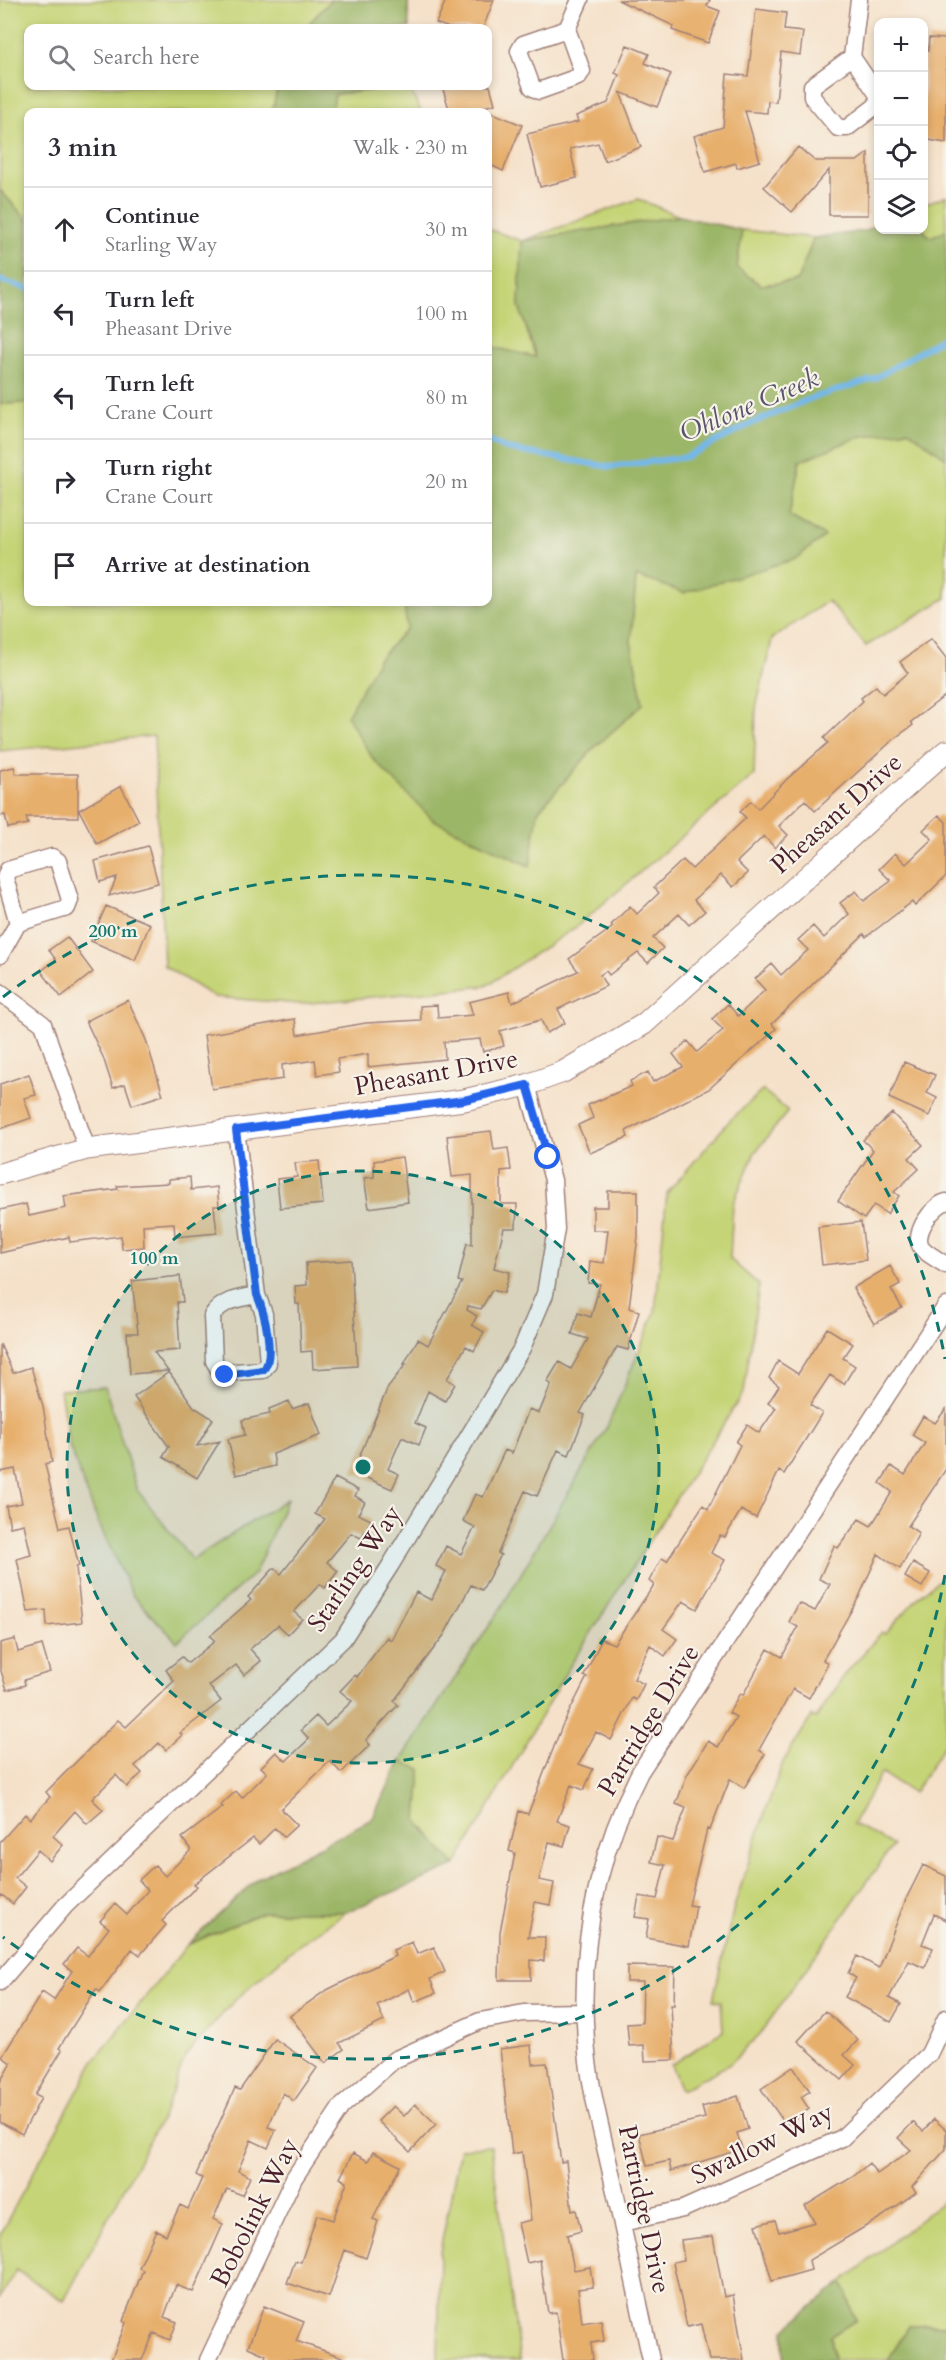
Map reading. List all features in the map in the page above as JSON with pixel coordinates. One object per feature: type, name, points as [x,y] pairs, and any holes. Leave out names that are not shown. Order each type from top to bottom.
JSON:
[{"type":"street","points":[[567,28],[580,0]]},
{"type":"street","points":[[852,57],[859,0]]},
{"type":"street","name":"Pheasant Drive","points":[[0,1174],[87,1149],[464,1100],[527,1085],[581,1062],[644,1024],[946,751]]},
{"type":"street","points":[[0,955],[18,923],[66,908],[70,900],[58,861],[51,857],[8,870],[5,878],[18,923]]},
{"type":"street","points":[[0,992],[43,1024],[87,1149]]},
{"type":"street","name":"Starling Way","points":[[0,1982],[65,1906],[343,1639],[522,1348],[545,1294],[556,1229],[554,1180],[527,1085]]},
{"type":"street","points":[[236,1130],[257,1295],[264,1314],[268,1363],[263,1370],[221,1373],[214,1361],[212,1316],[219,1306],[257,1295]]},
{"type":"street","points":[[946,1202],[936,1207],[920,1231],[919,1237],[922,1249],[946,1265]]},
{"type":"street","name":"Partridge Drive","points":[[651,2360],[590,2070],[585,2012],[585,1974],[592,1907],[608,1849],[628,1795],[653,1751],[946,1306]]},
{"type":"street","name":"Bobolink Way","points":[[208,2360],[294,2178],[341,2107],[394,2060],[480,2021],[524,2013],[585,2012]]},
{"type":"street","name":"Swallow Way","points":[[622,2223],[683,2209],[842,2138],[929,2054],[946,2018]]},
{"type":"green space","points":[[0,0],[331,0],[309,24],[24,24],[24,90],[277,90],[273,108],[24,108],[24,217],[0,190]]},
{"type":"green space","points":[[331,0],[408,0],[409,24],[309,24]]},
{"type":"green space","points":[[277,90],[372,90],[335,94],[333,108],[273,108]]},
{"type":"green space","points":[[372,90],[411,90],[419,108],[333,108],[335,94]]},
{"type":"green space","points":[[0,190],[24,217],[24,403],[0,404]]},
{"type":"green space","points":[[946,196],[946,231],[930,237],[927,234],[928,203]]},
{"type":"green space","points":[[638,199],[679,216],[522,241]]},
{"type":"green space","points":[[679,216],[742,230],[737,268],[761,285],[797,281],[814,238],[864,231],[874,226],[874,234],[927,234],[930,237],[946,231],[946,458],[908,430],[862,436],[800,461],[789,516],[825,536],[795,559],[684,593],[636,576],[631,642],[643,704],[594,748],[538,811],[530,866],[433,820],[373,759],[347,716],[378,660],[407,628],[404,606],[492,606],[492,347],[536,357],[519,306],[522,241]]},
{"type":"green space","points":[[492,230],[522,241],[519,306],[536,358],[492,347]]},
{"type":"green space","points":[[742,230],[814,238],[797,281],[761,285],[737,268]]},
{"type":"green space","points":[[24,403],[24,606],[404,606],[407,628],[378,660],[433,820],[529,866],[538,811],[594,748],[643,704],[631,642],[636,576],[743,574],[795,559],[789,516],[800,460],[862,436],[908,430],[946,458],[946,598],[866,646],[828,601],[772,639],[756,708],[754,775],[576,927],[486,986],[300,1004],[214,997],[164,966],[154,736],[0,751],[0,404]]},
{"type":"green space","points":[[763,1090],[788,1111],[754,1154],[733,1204],[730,1259],[759,1285],[744,1392],[568,1669],[455,1866],[417,1820],[421,1769],[400,1762],[501,1608],[608,1425],[655,1312],[667,1193],[731,1119]]},
{"type":"green space","points":[[105,1387],[137,1490],[192,1560],[287,1499],[255,1573],[177,1642],[133,1596],[98,1522],[70,1448],[60,1390]]},
{"type":"green space","points":[[946,1575],[946,1742],[914,1793],[881,1773],[853,1824],[893,1845],[761,2033],[730,2064],[681,2090],[671,2065],[723,2031],[721,2001],[713,2000],[734,1907],[783,1762],[812,1716],[816,1718],[846,1673],[882,1632],[885,1634],[922,1593]]},
{"type":"green space","points":[[400,1762],[421,1769],[417,1820],[455,1866],[346,1912],[263,1912],[187,1945],[258,1878],[372,1819]]},
{"type":"green space","points":[[263,1912],[346,1912],[293,1949],[232,2003],[186,2055],[165,2111],[64,2301],[16,2270],[0,2299],[0,2234],[94,2061],[187,1945]]},
{"type":"green space","points":[[491,2146],[520,2360],[438,2360],[440,2252],[460,2148]]},
{"type":"green space","points":[[946,2199],[946,2325],[909,2326],[888,2360],[834,2360],[831,2336],[856,2320],[842,2282]]},
{"type":"green space","points":[[842,2282],[856,2320],[831,2336],[834,2360],[784,2360],[784,2330]]},
{"type":"green space","points":[[946,2325],[946,2360],[888,2360],[909,2326]]},
{"type":"building","points":[[446,0],[494,0],[485,24],[436,23]]},
{"type":"building","points":[[618,0],[710,0],[707,6],[720,11],[708,43],[672,30],[674,26]]},
{"type":"building","points":[[756,9],[786,13],[784,30],[803,32],[800,55],[781,52],[776,102],[768,101],[767,113],[745,111],[760,161],[737,168],[736,163],[705,172],[694,136],[723,127],[727,74],[748,76]]},
{"type":"building","points":[[929,38],[946,39],[946,143],[928,140]]},
{"type":"building","points":[[627,45],[649,54],[645,63],[671,74],[657,107],[620,92],[641,147],[605,161],[598,143],[570,149],[577,178],[540,187],[527,134],[578,122],[576,116],[608,103],[619,75],[615,73]]},
{"type":"building","points":[[443,90],[491,90],[495,104],[480,108],[449,108]]},
{"type":"building","points":[[492,113],[522,125],[503,171],[492,166]]},
{"type":"building","points":[[798,147],[815,161],[857,161],[868,153],[868,215],[829,215],[829,170],[792,212],[764,187]]},
{"type":"building","points":[[931,639],[946,658],[946,695],[911,722],[913,725],[895,738],[815,811],[805,800],[779,826],[788,835],[775,848],[764,836],[737,862],[748,873],[733,887],[721,875],[694,900],[705,911],[689,925],[679,914],[653,938],[663,948],[648,963],[638,953],[609,975],[606,971],[600,975],[606,986],[558,1009],[565,1023],[547,1033],[541,1020],[500,1031],[504,1046],[483,1052],[480,1039],[444,1042],[445,1059],[368,1067],[368,1054],[337,1059],[339,1072],[317,1075],[315,1060],[282,1065],[283,1079],[212,1089],[204,1035],[295,1019],[297,1035],[366,1023],[421,1020],[420,1006],[437,1005],[438,1018],[473,1015],[469,1002],[509,992],[512,1003],[578,971],[569,959],[613,927],[611,925],[630,906],[637,914],[659,893],[654,887],[683,860],[692,869],[746,818],[740,812],[751,801],[758,809],[787,779],[828,743],[824,738],[863,701],[861,698],[876,686],[883,694],[908,673],[900,662]]},
{"type":"building","points":[[14,767],[16,774],[78,774],[78,817],[26,817],[28,824],[8,828],[5,815],[0,816],[0,770]]},
{"type":"building","points":[[121,786],[139,821],[97,844],[79,810]]},
{"type":"building","points":[[939,815],[946,822],[946,876],[915,906],[912,902],[866,937],[864,934],[772,1024],[776,1029],[709,1089],[626,1131],[628,1137],[590,1153],[578,1125],[593,1118],[588,1105],[632,1086],[630,1081],[648,1072],[653,1082],[683,1067],[673,1054],[688,1041],[697,1052],[723,1030],[712,1019],[728,1004],[738,1016],[765,990],[755,979],[772,964],[781,975],[808,950],[798,940],[813,926],[824,938],[849,914],[840,903],[856,891],[864,901],[891,881],[879,869],[895,853],[906,864],[932,839],[923,830]]},
{"type":"building","points":[[148,846],[158,883],[109,896],[117,877],[100,882],[95,861]]},
{"type":"building","points":[[106,906],[150,924],[135,960],[91,941]]},
{"type":"building","points":[[67,937],[93,972],[61,997],[41,971],[56,960],[49,950]]},
{"type":"building","points":[[128,1000],[146,1040],[163,1095],[132,1105],[125,1084],[113,1088],[103,1057],[86,1021]]},
{"type":"building","points":[[904,1062],[935,1075],[927,1093],[937,1098],[929,1116],[889,1098]]},
{"type":"building","points":[[29,1074],[36,1095],[24,1098],[31,1118],[0,1129],[0,1084]]},
{"type":"building","points":[[892,1113],[923,1145],[909,1158],[919,1169],[894,1192],[899,1196],[887,1214],[874,1205],[864,1219],[838,1201],[873,1150],[863,1140]]},
{"type":"building","points":[[491,1131],[494,1150],[508,1148],[511,1170],[501,1171],[501,1204],[517,1204],[516,1228],[504,1228],[494,1268],[510,1272],[504,1293],[492,1290],[481,1309],[468,1306],[467,1310],[477,1316],[472,1325],[484,1332],[474,1351],[466,1346],[447,1379],[455,1384],[445,1401],[428,1391],[415,1423],[426,1428],[419,1445],[402,1437],[388,1469],[399,1474],[392,1489],[353,1472],[388,1387],[406,1364],[404,1364],[418,1339],[428,1345],[462,1282],[458,1281],[467,1243],[472,1245],[472,1175],[452,1177],[447,1136]]},
{"type":"building","points":[[402,1157],[408,1202],[369,1208],[364,1178],[374,1177],[374,1161]]},
{"type":"building","points":[[319,1161],[323,1204],[280,1208],[277,1179],[297,1177],[295,1163]]},
{"type":"building","points":[[190,1177],[191,1190],[217,1187],[219,1206],[214,1206],[217,1233],[175,1237],[174,1223],[143,1225],[144,1247],[122,1249],[121,1236],[70,1242],[69,1237],[0,1253],[0,1210],[26,1204],[29,1216],[66,1208],[64,1196],[118,1189],[117,1186],[169,1183],[169,1179]]},
{"type":"building","points":[[608,1191],[638,1191],[638,1236],[629,1308],[639,1311],[628,1350],[617,1347],[580,1413],[585,1415],[569,1455],[558,1450],[537,1496],[525,1491],[498,1553],[501,1555],[482,1590],[471,1585],[444,1635],[394,1701],[398,1705],[366,1740],[370,1745],[341,1773],[330,1761],[281,1809],[297,1825],[284,1837],[275,1828],[259,1844],[253,1838],[194,1884],[197,1886],[162,1921],[166,1925],[140,1955],[132,1949],[100,1992],[96,1989],[59,2048],[62,2050],[35,2095],[41,2098],[22,2134],[0,2122],[0,2082],[11,2063],[2,2057],[42,1992],[54,2000],[72,1971],[64,1964],[77,1948],[88,1956],[109,1928],[100,1921],[115,1904],[127,1915],[148,1890],[139,1880],[155,1865],[165,1876],[191,1850],[182,1838],[223,1807],[221,1805],[236,1791],[242,1798],[267,1773],[261,1767],[276,1752],[286,1761],[309,1739],[301,1730],[316,1716],[326,1726],[352,1701],[340,1691],[355,1675],[357,1677],[387,1637],[391,1640],[416,1592],[431,1600],[446,1571],[436,1566],[446,1546],[461,1554],[475,1527],[463,1521],[475,1494],[483,1497],[505,1450],[512,1453],[529,1409],[539,1413],[551,1384],[547,1382],[559,1362],[571,1369],[588,1339],[572,1334],[578,1313],[591,1317],[600,1284],[588,1283],[590,1261],[604,1263],[608,1230],[593,1230],[593,1207],[608,1207]]},
{"type":"building","points":[[861,1222],[866,1260],[822,1265],[818,1227]]},
{"type":"building","points":[[351,1260],[357,1366],[313,1369],[312,1351],[301,1352],[299,1304],[296,1304],[295,1286],[307,1285],[306,1263]]},
{"type":"building","points":[[890,1266],[900,1284],[891,1289],[902,1308],[874,1324],[853,1288]]},
{"type":"building","points":[[180,1276],[183,1302],[177,1302],[180,1350],[154,1352],[168,1371],[130,1374],[127,1333],[138,1333],[132,1281]]},
{"type":"building","points":[[827,1328],[853,1344],[843,1358],[855,1366],[844,1384],[830,1375],[810,1405],[822,1413],[784,1474],[779,1471],[756,1518],[741,1510],[725,1537],[720,1535],[711,1553],[725,1560],[697,1609],[683,1601],[663,1629],[677,1639],[665,1656],[650,1645],[634,1679],[644,1684],[636,1700],[632,1698],[611,1740],[596,1732],[579,1764],[593,1769],[584,1790],[571,1785],[557,1821],[570,1825],[564,1846],[549,1842],[539,1880],[554,1883],[550,1905],[535,1902],[528,1937],[545,1937],[544,1961],[531,1960],[531,1980],[499,1980],[500,1932],[515,1853],[509,1851],[519,1811],[528,1814],[562,1726],[587,1677],[584,1676],[602,1639],[614,1644],[654,1585],[649,1581],[662,1558],[667,1561],[703,1505],[708,1509],[740,1445],[736,1442],[747,1425],[759,1433],[776,1408],[768,1403],[779,1386],[769,1378],[778,1361],[798,1374]]},
{"type":"building","points":[[0,1344],[13,1373],[31,1367],[43,1406],[52,1462],[45,1464],[60,1528],[69,1526],[79,1566],[76,1567],[82,1622],[47,1626],[46,1610],[28,1612],[17,1559],[31,1555],[24,1524],[10,1527],[6,1506],[22,1503],[15,1469],[0,1472]]},
{"type":"building","points":[[169,1372],[194,1407],[213,1419],[197,1446],[220,1441],[197,1478],[163,1457],[169,1447],[134,1397]]},
{"type":"building","points":[[289,1401],[292,1409],[309,1403],[321,1435],[273,1454],[275,1466],[236,1475],[228,1439],[245,1435],[242,1420],[270,1414],[269,1409]]},
{"type":"building","points":[[946,1409],[946,1469],[908,1526],[919,1533],[900,1569],[878,1554],[859,1597],[823,1660],[828,1663],[809,1698],[793,1689],[759,1750],[765,1754],[744,1788],[730,1779],[710,1830],[707,1829],[689,1905],[696,1906],[689,1946],[646,1938],[649,1919],[635,1917],[639,1896],[657,1899],[665,1865],[651,1862],[657,1837],[673,1841],[686,1808],[676,1804],[687,1775],[708,1741],[718,1747],[736,1717],[729,1713],[740,1693],[743,1695],[768,1649],[782,1657],[798,1627],[789,1622],[799,1603],[815,1611],[830,1584],[819,1579],[834,1546],[838,1548],[859,1519],[871,1526],[892,1492],[880,1483],[891,1466],[905,1475],[925,1443],[912,1435],[923,1416],[935,1423]]},
{"type":"building","points":[[335,1478],[358,1490],[355,1496],[365,1502],[358,1514],[371,1520],[361,1538],[351,1533],[327,1562],[338,1571],[325,1588],[320,1584],[294,1612],[302,1619],[288,1634],[278,1625],[250,1649],[261,1661],[244,1675],[236,1665],[209,1686],[221,1701],[180,1733],[182,1735],[166,1750],[159,1743],[135,1766],[142,1773],[127,1787],[116,1775],[92,1799],[103,1810],[87,1824],[75,1811],[53,1836],[63,1845],[50,1861],[38,1850],[15,1878],[26,1887],[13,1904],[2,1895],[0,1898],[0,1842],[25,1814],[30,1819],[50,1797],[46,1792],[118,1720],[126,1727],[174,1681],[166,1670],[182,1657],[188,1663],[215,1641],[210,1636],[251,1600],[248,1597],[274,1568],[281,1574],[325,1519],[315,1514]]},
{"type":"building","points":[[913,1563],[930,1573],[922,1587],[905,1577]]},
{"type":"building","points":[[15,1639],[18,1652],[42,1645],[50,1672],[24,1680],[25,1685],[7,1690],[0,1668],[0,1643]]},
{"type":"building","points":[[923,1865],[946,1876],[946,1920],[934,1914],[922,1944],[933,1948],[925,1968],[909,1961],[889,1998],[901,2004],[891,2022],[845,1997],[856,1978],[848,1973],[857,1956],[879,1968],[906,1899]]},
{"type":"building","points":[[412,1942],[417,1954],[434,1947],[445,1972],[430,1979],[436,1993],[414,2002],[409,1989],[377,2005],[384,2021],[339,2043],[344,2049],[325,2063],[290,2016],[325,1991],[395,1956],[393,1950]]},
{"type":"building","points":[[627,1966],[675,1967],[674,2005],[671,2005],[674,2060],[645,2061],[644,2045],[629,2046],[627,2024],[642,2023],[643,1982],[627,1982]]},
{"type":"building","points":[[825,2011],[858,2040],[844,2055],[855,2065],[842,2080],[798,2041]]},
{"type":"building","points":[[275,2039],[317,2068],[294,2101],[283,2093],[268,2127],[276,2130],[268,2148],[251,2140],[238,2171],[250,2177],[242,2195],[227,2189],[213,2219],[223,2224],[193,2292],[176,2285],[164,2317],[177,2322],[170,2340],[154,2333],[142,2360],[111,2360],[143,2270],[139,2268],[156,2230],[166,2235],[180,2205],[188,2209],[202,2178],[196,2175],[235,2088],[240,2090]]},
{"type":"building","points":[[531,2045],[533,2064],[547,2063],[561,2162],[566,2161],[572,2211],[576,2210],[581,2231],[567,2235],[574,2270],[590,2267],[593,2287],[578,2289],[582,2323],[601,2320],[604,2341],[591,2343],[593,2360],[563,2360],[556,2312],[548,2313],[540,2260],[527,2263],[518,2223],[531,2220],[522,2152],[512,2154],[500,2049]]},
{"type":"building","points":[[793,2067],[810,2091],[801,2097],[809,2109],[786,2125],[761,2089]]},
{"type":"building","points":[[738,2096],[748,2129],[737,2133],[742,2149],[671,2171],[669,2161],[647,2166],[639,2134],[705,2118],[702,2107]]},
{"type":"building","points":[[415,2104],[436,2124],[410,2152],[378,2121],[393,2106],[404,2116]]},
{"type":"building","points":[[934,2119],[946,2130],[946,2149],[912,2187],[916,2192],[883,2216],[809,2260],[811,2270],[772,2281],[756,2225],[775,2220],[779,2232],[815,2222],[805,2206],[854,2176],[869,2163],[877,2174],[911,2150],[898,2138],[913,2122],[923,2131]]},
{"type":"building","points":[[373,2152],[400,2166],[373,2219],[378,2221],[366,2258],[345,2250],[329,2297],[287,2283],[295,2261],[301,2262],[317,2215],[333,2220],[347,2182],[340,2178],[353,2153],[368,2161]]},
{"type":"building","points":[[713,2236],[724,2297],[733,2295],[744,2360],[709,2360],[701,2324],[687,2327],[673,2262],[684,2260],[681,2240]]},
{"type":"building","points":[[264,2306],[304,2322],[296,2341],[345,2358],[344,2360],[264,2360],[266,2355],[248,2347]]},
{"type":"waterway","name":"Ohlone Creek","points":[[0,280],[24,288]]},
{"type":"waterway","name":"Ohlone Creek","points":[[492,442],[506,449],[610,467],[686,457],[755,422],[812,398],[874,379],[946,336]]},
{"type":"route","points":[[225,1375],[263,1370],[269,1359],[264,1314],[257,1295],[236,1130],[464,1100],[527,1085],[548,1157]]}]
